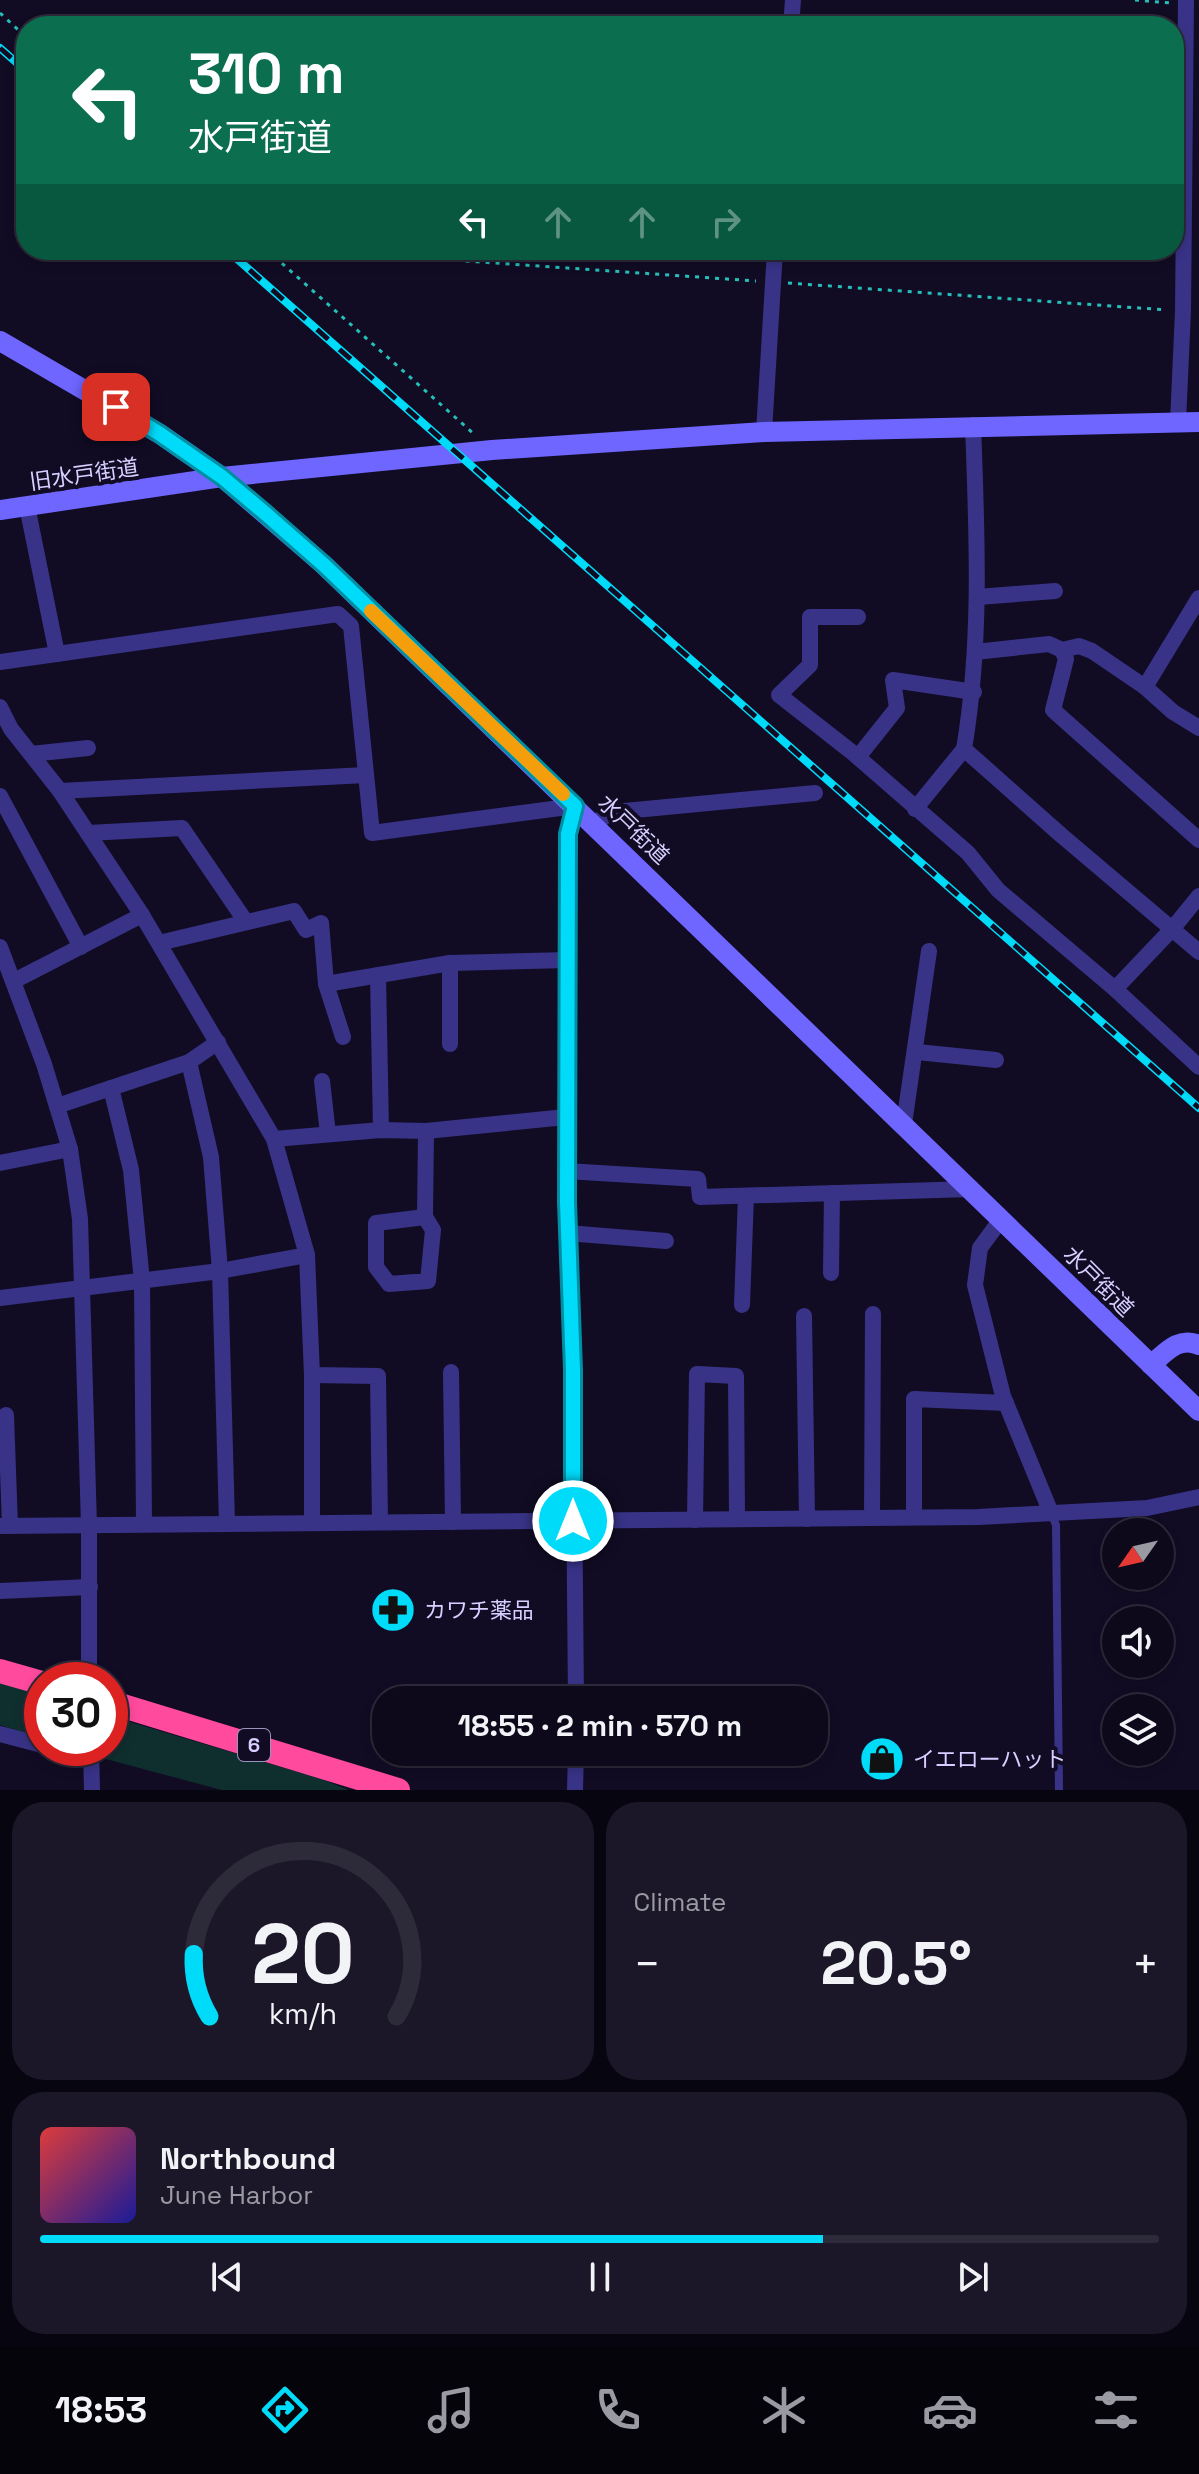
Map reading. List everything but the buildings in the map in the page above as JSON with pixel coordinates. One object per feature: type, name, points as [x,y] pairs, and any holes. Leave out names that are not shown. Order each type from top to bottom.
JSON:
[{"type":"highway","points":[[0,1671],[24,1678]]},
{"type":"highway","name":"6","points":[[128,1708],[398,1790]]},
{"type":"main road","name":"水戸街道","points":[[0,341],[160,434],[222,477],[360,600],[1199,1411]]},
{"type":"main road","name":"旧水戸街道","points":[[0,510],[222,477],[492,450],[764,432],[1199,422]]},
{"type":"main road","points":[[1151,1365],[1182,1341],[1199,1345]]},
{"type":"street","points":[[1184,208],[1186,2]]},
{"type":"street","points":[[764,432],[774,260]]},
{"type":"street","points":[[1178,422],[1183,260]]},
{"type":"street","points":[[915,809],[964,749],[974,692],[978,597],[973,425]]},
{"type":"street","points":[[27,506],[57,654]]},
{"type":"street","points":[[978,597],[1055,591]]},
{"type":"street","points":[[1145,687],[1199,598]]},
{"type":"street","points":[[345,620],[360,600]]},
{"type":"street","points":[[0,662],[338,614],[351,626],[372,833],[575,806],[568,834],[566,1171],[573,1370],[576,1686]]},
{"type":"street","points":[[858,617],[810,617],[810,665],[779,695],[858,757],[968,853],[998,890],[1115,989],[1199,1067]]},
{"type":"street","points":[[975,652],[1049,644],[1062,650],[1079,646],[1092,651],[1145,687],[1173,712],[1199,728]]},
{"type":"street","points":[[1062,650],[1066,659],[1053,710],[1199,840]]},
{"type":"street","points":[[858,757],[897,708],[893,680],[974,692]]},
{"type":"street","points":[[0,707],[6,732],[31,754],[60,791],[142,915],[274,1139],[307,1255],[312,1375],[312,1523]]},
{"type":"street","points":[[31,754],[88,748]]},
{"type":"street","points":[[964,749],[1199,952]]},
{"type":"street","points":[[60,791],[366,775]]},
{"type":"street","points":[[593,823],[614,812],[815,793]]},
{"type":"street","points":[[0,796],[81,947]]},
{"type":"street","points":[[88,833],[182,828],[246,922]]},
{"type":"street","points":[[1115,989],[1199,896]]},
{"type":"street","points":[[159,943],[294,911],[306,930],[321,923],[326,984],[343,1037]]},
{"type":"street","points":[[14,981],[142,915]]},
{"type":"street","points":[[0,947],[70,1149],[80,1219],[89,1526],[89,1662]]},
{"type":"street","points":[[904,1124],[917,1052],[929,951]]},
{"type":"street","points":[[326,984],[450,963],[568,960]]},
{"type":"street","points":[[450,963],[450,1044]]},
{"type":"street","points":[[378,975],[381,1130]]},
{"type":"street","points":[[57,1106],[189,1062],[218,1042]]},
{"type":"street","points":[[917,1052],[996,1060]]},
{"type":"street","points":[[189,1062],[211,1157],[220,1271],[227,1523]]},
{"type":"street","points":[[322,1081],[328,1134]]},
{"type":"street","points":[[111,1088],[131,1170],[142,1281],[144,1523]]},
{"type":"street","points":[[274,1139],[381,1130],[426,1131],[566,1117]]},
{"type":"street","points":[[425,1217],[376,1223],[376,1267],[389,1284],[428,1281],[433,1230],[425,1217],[426,1131]]},
{"type":"street","points":[[0,1163],[70,1149]]},
{"type":"street","points":[[566,1171],[698,1179],[700,1197],[971,1189]]},
{"type":"street","points":[[831,1273],[832,1193]]},
{"type":"street","points":[[742,1305],[746,1196]]},
{"type":"street","points":[[1002,1218],[980,1248],[975,1285],[1006,1403],[1051,1513]]},
{"type":"street","points":[[567,1233],[666,1241]]},
{"type":"street","points":[[0,1298],[220,1271],[307,1255]]},
{"type":"street","points":[[872,1517],[873,1314]]},
{"type":"street","points":[[804,1316],[807,1519]]},
{"type":"street","points":[[451,1372],[453,1522]]},
{"type":"street","points":[[695,1520],[697,1374],[736,1376],[737,1519]]},
{"type":"street","points":[[312,1375],[378,1376],[380,1522]]},
{"type":"street","points":[[914,1517],[914,1399],[1006,1403]]},
{"type":"street","points":[[6,1415],[5,1526],[978,1517],[1147,1508],[1199,1497]]},
{"type":"street","points":[[0,1591],[90,1587]]},
{"type":"street","points":[[0,1734],[24,1740]]},
{"type":"street","points":[[91,1766],[92,1790]]},
{"type":"street","points":[[575,1790],[576,1766]]},
{"type":"lane","points":[[1051,1513],[1056,1525],[1059,1790]]},
{"type":"path","points":[[1135,0],[1186,2]]},
{"type":"path","points":[[0,13],[16,28]]},
{"type":"path","points":[[278,260],[492,450]]},
{"type":"path","points":[[452,260],[1183,311]]},
{"type":"green space","points":[[0,1682],[24,1689],[24,1732],[0,1725]]},
{"type":"green space","points":[[128,1721],[349,1790],[222,1790],[128,1765]]},
{"type":"railway","points":[[0,48],[16,62]]},
{"type":"railway","points":[[238,260],[1199,1108]]},
{"type":"slow traffic","points":[[371,611],[563,794]]},
{"type":"place","name":"カワチ薬品","points":[[393,1610]]},
{"type":"place","name":"イエローハット","points":[[882,1759]]},
{"type":"route","points":[[116,407],[222,477],[266,514],[324,565],[575,806],[568,834],[566,1117],[573,1370],[573,1521]]}]
